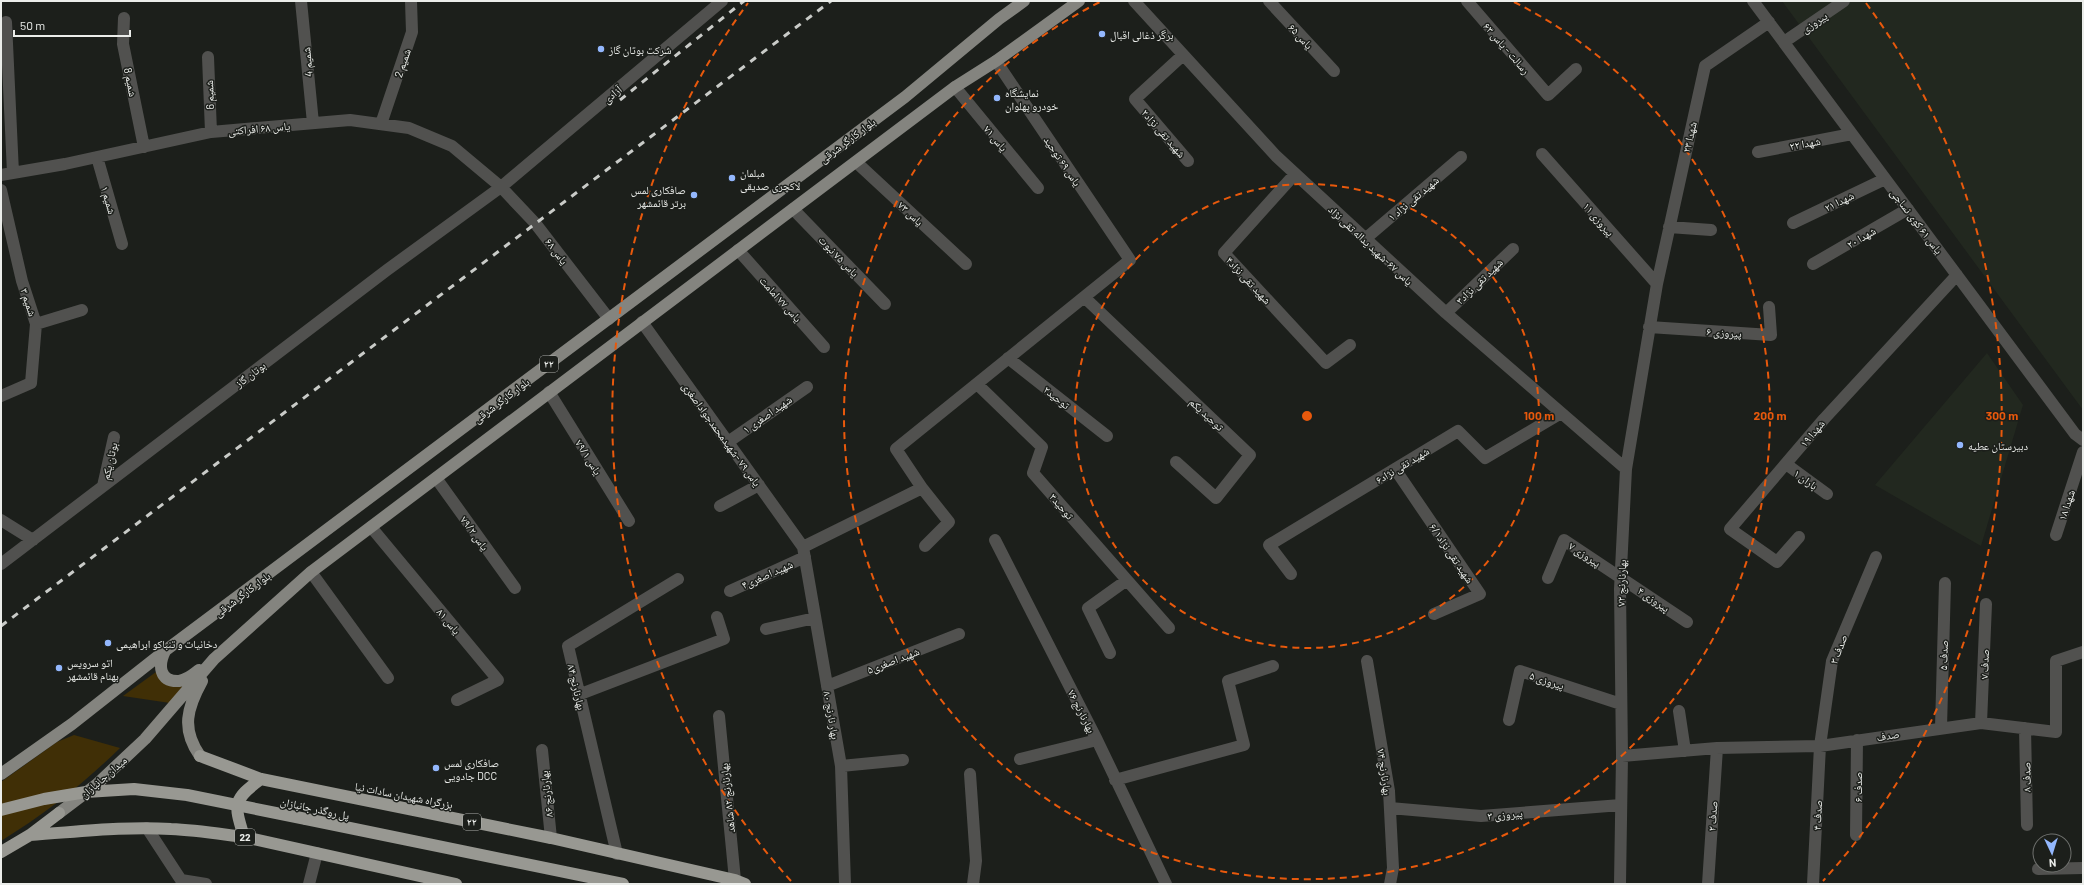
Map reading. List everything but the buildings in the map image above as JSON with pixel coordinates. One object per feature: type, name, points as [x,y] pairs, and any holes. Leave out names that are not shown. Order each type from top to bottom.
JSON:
[{"type":"highway","name":"بزرگراه شهیدان سادات نیا","points":[[200,756],[261,780],[551,838],[740,882]]},
{"type":"highway","points":[[244,837],[238,817],[238,803],[243,793],[261,780]]},
{"type":"highway","name":"پل روگذر جانبازان","points":[[1,810],[44,799],[86,792],[134,789],[187,795],[622,884]]},
{"type":"highway","name":"22","points":[[1,852],[30,835],[59,813]]},
{"type":"highway","name":"22","points":[[30,835],[126,828],[171,828],[244,837],[456,884]]},
{"type":"main road","name":"بلوار کارگر شرقی","points":[[1,774],[72,724],[166,650],[905,97],[999,19],[1024,1]]},
{"type":"main road","name":"بلوار کارگر شرقی","points":[[145,739],[214,659],[312,572],[549,392],[955,88],[996,61],[1079,1]]},
{"type":"main road","points":[[166,650],[160,661],[161,672],[174,680],[185,679],[214,659]]},
{"type":"main road","points":[[200,756],[190,739],[188,716],[193,696],[214,659]]},
{"type":"main road","name":"میدان جانبازان","points":[[59,813],[96,785],[145,739]]},
{"type":"street","name":"شمیم 4","points":[[301,1],[313,123]]},
{"type":"street","name":"شمیم 2","points":[[381,124],[412,32],[411,1]]},
{"type":"street","name":"آزادی","points":[[501,187],[722,1]]},
{"type":"street","name":"یاس ۶۷-شهید یداله تقی نژاد","points":[[1134,1],[1276,156],[1446,313],[1626,469]]},
{"type":"street","name":"یاس ۶۵","points":[[1269,1],[1334,71]]},
{"type":"street","name":"رسالت - یاس ۶۳","points":[[1467,1],[1548,95],[1576,69]]},
{"type":"street","name":"یاس ۶۱ کوی نساجی","points":[[1753,1],[2075,434],[2083,440]]},
{"type":"street","name":"پیروزی","points":[[1784,42],[1844,1]]},
{"type":"street","name":"شمیم 8","points":[[124,18],[123,44],[144,147]]},
{"type":"street","points":[[6,22],[7,174]]},
{"type":"street","name":"شهدا ۲۳","points":[[1657,284],[1705,66],[1769,22]]},
{"type":"street","name":"شهید تقی نژاد۲","points":[[1183,55],[1135,99],[1188,161]]},
{"type":"street","name":"شمیم 6","points":[[208,57],[211,132]]},
{"type":"street","name":"یاس ۶۹ توحید","points":[[996,61],[1130,260],[1084,297]]},
{"type":"street","name":"یاس ۷۱","points":[[955,88],[1038,188]]},
{"type":"street","name":"یاس ۶۸ افراکتی","points":[[7,174],[96,157],[211,132],[350,120],[409,128],[452,146],[501,187]]},
{"type":"street","name":"شهدا ۲۲","points":[[1758,152],[1852,134]]},
{"type":"street","name":"پیروزی ۱۱","points":[[1542,154],[1657,284]]},
{"type":"street","name":"شمیم ۱","points":[[96,157],[122,244]]},
{"type":"street","name":"شهید تقی نژاد ۱","points":[[1365,239],[1461,157]]},
{"type":"street","name":"یاس ۷۳","points":[[856,162],[966,264]]},
{"type":"street","name":"شهید تقی نژاد۴","points":[[1295,174],[1224,253],[1326,363],[1350,344]]},
{"type":"street","name":"شهدا ۲۱","points":[[1793,223],[1885,179]]},
{"type":"street","name":"یاس ۶۸","points":[[501,187],[536,223],[609,319]]},
{"type":"street","name":"بوتان گاز","points":[[1,564],[387,270],[501,187]]},
{"type":"street","name":"شمیم ۳","points":[[1,190],[22,281],[36,324],[31,383],[1,396]]},
{"type":"street","name":"یاس ۷۵ نبوت","points":[[793,209],[885,304]]},
{"type":"street","name":"شهدا ۲۰","points":[[1813,264],[1908,209]]},
{"type":"street","points":[[1669,227],[1711,230]]},
{"type":"street","name":"شهید تقی نژاد۳","points":[[1446,313],[1513,249]]},
{"type":"street","name":"یاس ۷۷ امامت","points":[[738,250],[824,347]]},
{"type":"street","name":"شهدا ۱۹","points":[[1799,537],[1777,562],[1730,529],[1824,419],[1957,275]]},
{"type":"street","name":"بهارنارنج ۷۲","points":[[1620,884],[1622,756],[1621,577],[1626,469],[1657,284]]},
{"type":"street","points":[[925,546],[949,522],[922,488],[896,449],[1084,297]]},
{"type":"street","name":"توحید یکم","points":[[1084,297],[1250,455],[1216,498],[1176,462]]},
{"type":"street","name":"پیروزی ۶","points":[[1649,327],[1771,335],[1769,307]]},
{"type":"street","points":[[36,324],[82,310]]},
{"type":"street","name":"یاس ۷۹ -شهیدمحمدجواداصغری","points":[[642,322],[759,485],[804,552]]},
{"type":"street","name":"توحید۲","points":[[1008,358],[1107,436]]},
{"type":"street","name":"توحید۳","points":[[977,384],[1042,447],[1033,473],[1169,628]]},
{"type":"street","name":"شهید اصغری ۱","points":[[728,442],[807,386]]},
{"type":"street","name":"یاس ۷۹/۱","points":[[549,392],[628,521]]},
{"type":"street","name":"شهید تقی نژاد۶","points":[[1291,574],[1269,545],[1458,431],[1485,458],[1561,413]]},
{"type":"street","name":"بوتان یکم","points":[[103,486],[114,437]]},
{"type":"street","name":"شهدا ۱۸","points":[[2056,535],[2083,452]]},
{"type":"street","name":"باران ۱","points":[[1786,464],[1827,494]]},
{"type":"street","name":"شهید تقی نژاد۶/۱","points":[[1395,469],[1480,594],[1434,614]]},
{"type":"street","name":"یاس ۷۹/۲","points":[[436,478],[515,588]]},
{"type":"street","points":[[720,506],[759,485]]},
{"type":"street","name":"شهید اصغری۴","points":[[730,591],[922,488]]},
{"type":"street","points":[[1,520],[33,540]]},
{"type":"street","name":"یاس ۸۱","points":[[371,527],[498,680],[457,700]]},
{"type":"street","name":"بهارنارنج ۷۶","points":[[995,540],[1097,740],[1166,884]]},
{"type":"street","name":"پیروزی ۷","points":[[1548,578],[1564,540],[1621,577]]},
{"type":"street","name":"بهار نارنج ۸۰","points":[[804,552],[841,766],[845,884]]},
{"type":"street","name":"صدف ۳","points":[[1820,746],[1832,661],[1876,557]]},
{"type":"street","points":[[312,572],[388,678]]},
{"type":"street","name":"پیروزی ۴","points":[[1621,577],[1687,622]]},
{"type":"street","name":"بهارنارنج ۸۴","points":[[617,854],[578,695],[568,646],[678,579]]},
{"type":"street","points":[[1110,653],[1088,608],[1127,580]]},
{"type":"street","name":"صدف ۵","points":[[1941,727],[1945,583]]},
{"type":"street","name":"صدف ۷","points":[[1981,723],[1986,604]]},
{"type":"street","points":[[578,695],[724,639],[717,618]]},
{"type":"street","points":[[766,629],[815,618]]},
{"type":"street","name":"شهید اصغری۵","points":[[827,686],[959,634]]},
{"type":"street","name":"صدف","points":[[1622,756],[1717,748],[1820,746],[1941,727],[1981,723],[2056,732],[2056,661],[2083,652]]},
{"type":"street","name":"بهارنارنج ۷۴","points":[[1367,661],[1389,791],[1393,868],[1390,884]]},
{"type":"street","points":[[1115,780],[1244,745],[1228,681],[1273,666]]},
{"type":"street","name":"پیروزی ۵","points":[[1509,720],[1520,671],[1621,704]]},
{"type":"street","points":[[1679,712],[1685,751]]},
{"type":"street","name":"بهارنارنج ۸۲ شاهد","points":[[719,716],[740,882]]},
{"type":"street","name":"صدف ۸","points":[[2025,728],[2027,825]]},
{"type":"street","points":[[1020,759],[1097,740]]},
{"type":"street","name":"صدف ۶","points":[[1856,835],[1857,740]]},
{"type":"street","name":"صدف ۴","points":[[1813,884],[1820,746]]},
{"type":"street","name":"صدف ۲","points":[[1708,884],[1717,748]]},
{"type":"street","name":"بهارنارنج ۸۶","points":[[542,750],[551,838]]},
{"type":"street","points":[[841,766],[903,760]]},
{"type":"street","points":[[970,774],[976,861],[973,884]]},
{"type":"street","name":"پیروزی ۳","points":[[1390,808],[1481,816],[1621,805]]},
{"type":"street","points":[[147,828],[180,882],[206,884]]},
{"type":"street","points":[[309,884],[317,853]]},
{"type":"street","points":[[2072,868],[2083,868]]},
{"type":"shaded area","points":[[1782,1],[2083,1],[2083,410]]},
{"type":"shaded area","name":"دبیرستان عطیه","points":[[1987,353],[2023,405],[1981,546],[1875,485]]},
{"type":"shaded area","points":[[156,672],[163,682],[191,679],[170,703],[123,696]]},
{"type":"shaded area","points":[[74,735],[120,748],[63,798],[1,841],[1,782],[57,742]]},
{"type":"railway","points":[[620,100],[744,1]]},
{"type":"railway","points":[[1,626],[831,1]]},
{"type":"place","name":"برگر ذغالی اقبال","points":[[1102,34]]},
{"type":"place","name":"شرکت بوتان گاز","points":[[601,49]]},
{"type":"place","name":"نمایشگاه خودرو پهلوان","points":[[997,98]]},
{"type":"place","name":"مبلمان لاکچری صدیقی","points":[[732,178]]},
{"type":"place","name":"صافکاری لمس برتر قائمشهر","points":[[694,195]]},
{"type":"place","name":"دبیرستان عطیه","points":[[1960,445]]},
{"type":"place","name":"دخانیات و تنباکو ابراهیمی","points":[[108,643]]},
{"type":"place","name":"اتو سرویس بهنام قائمشهر","points":[[59,668]]},
{"type":"place","name":"صافکاری لمس جادویی DCC","points":[[436,768]]}]
